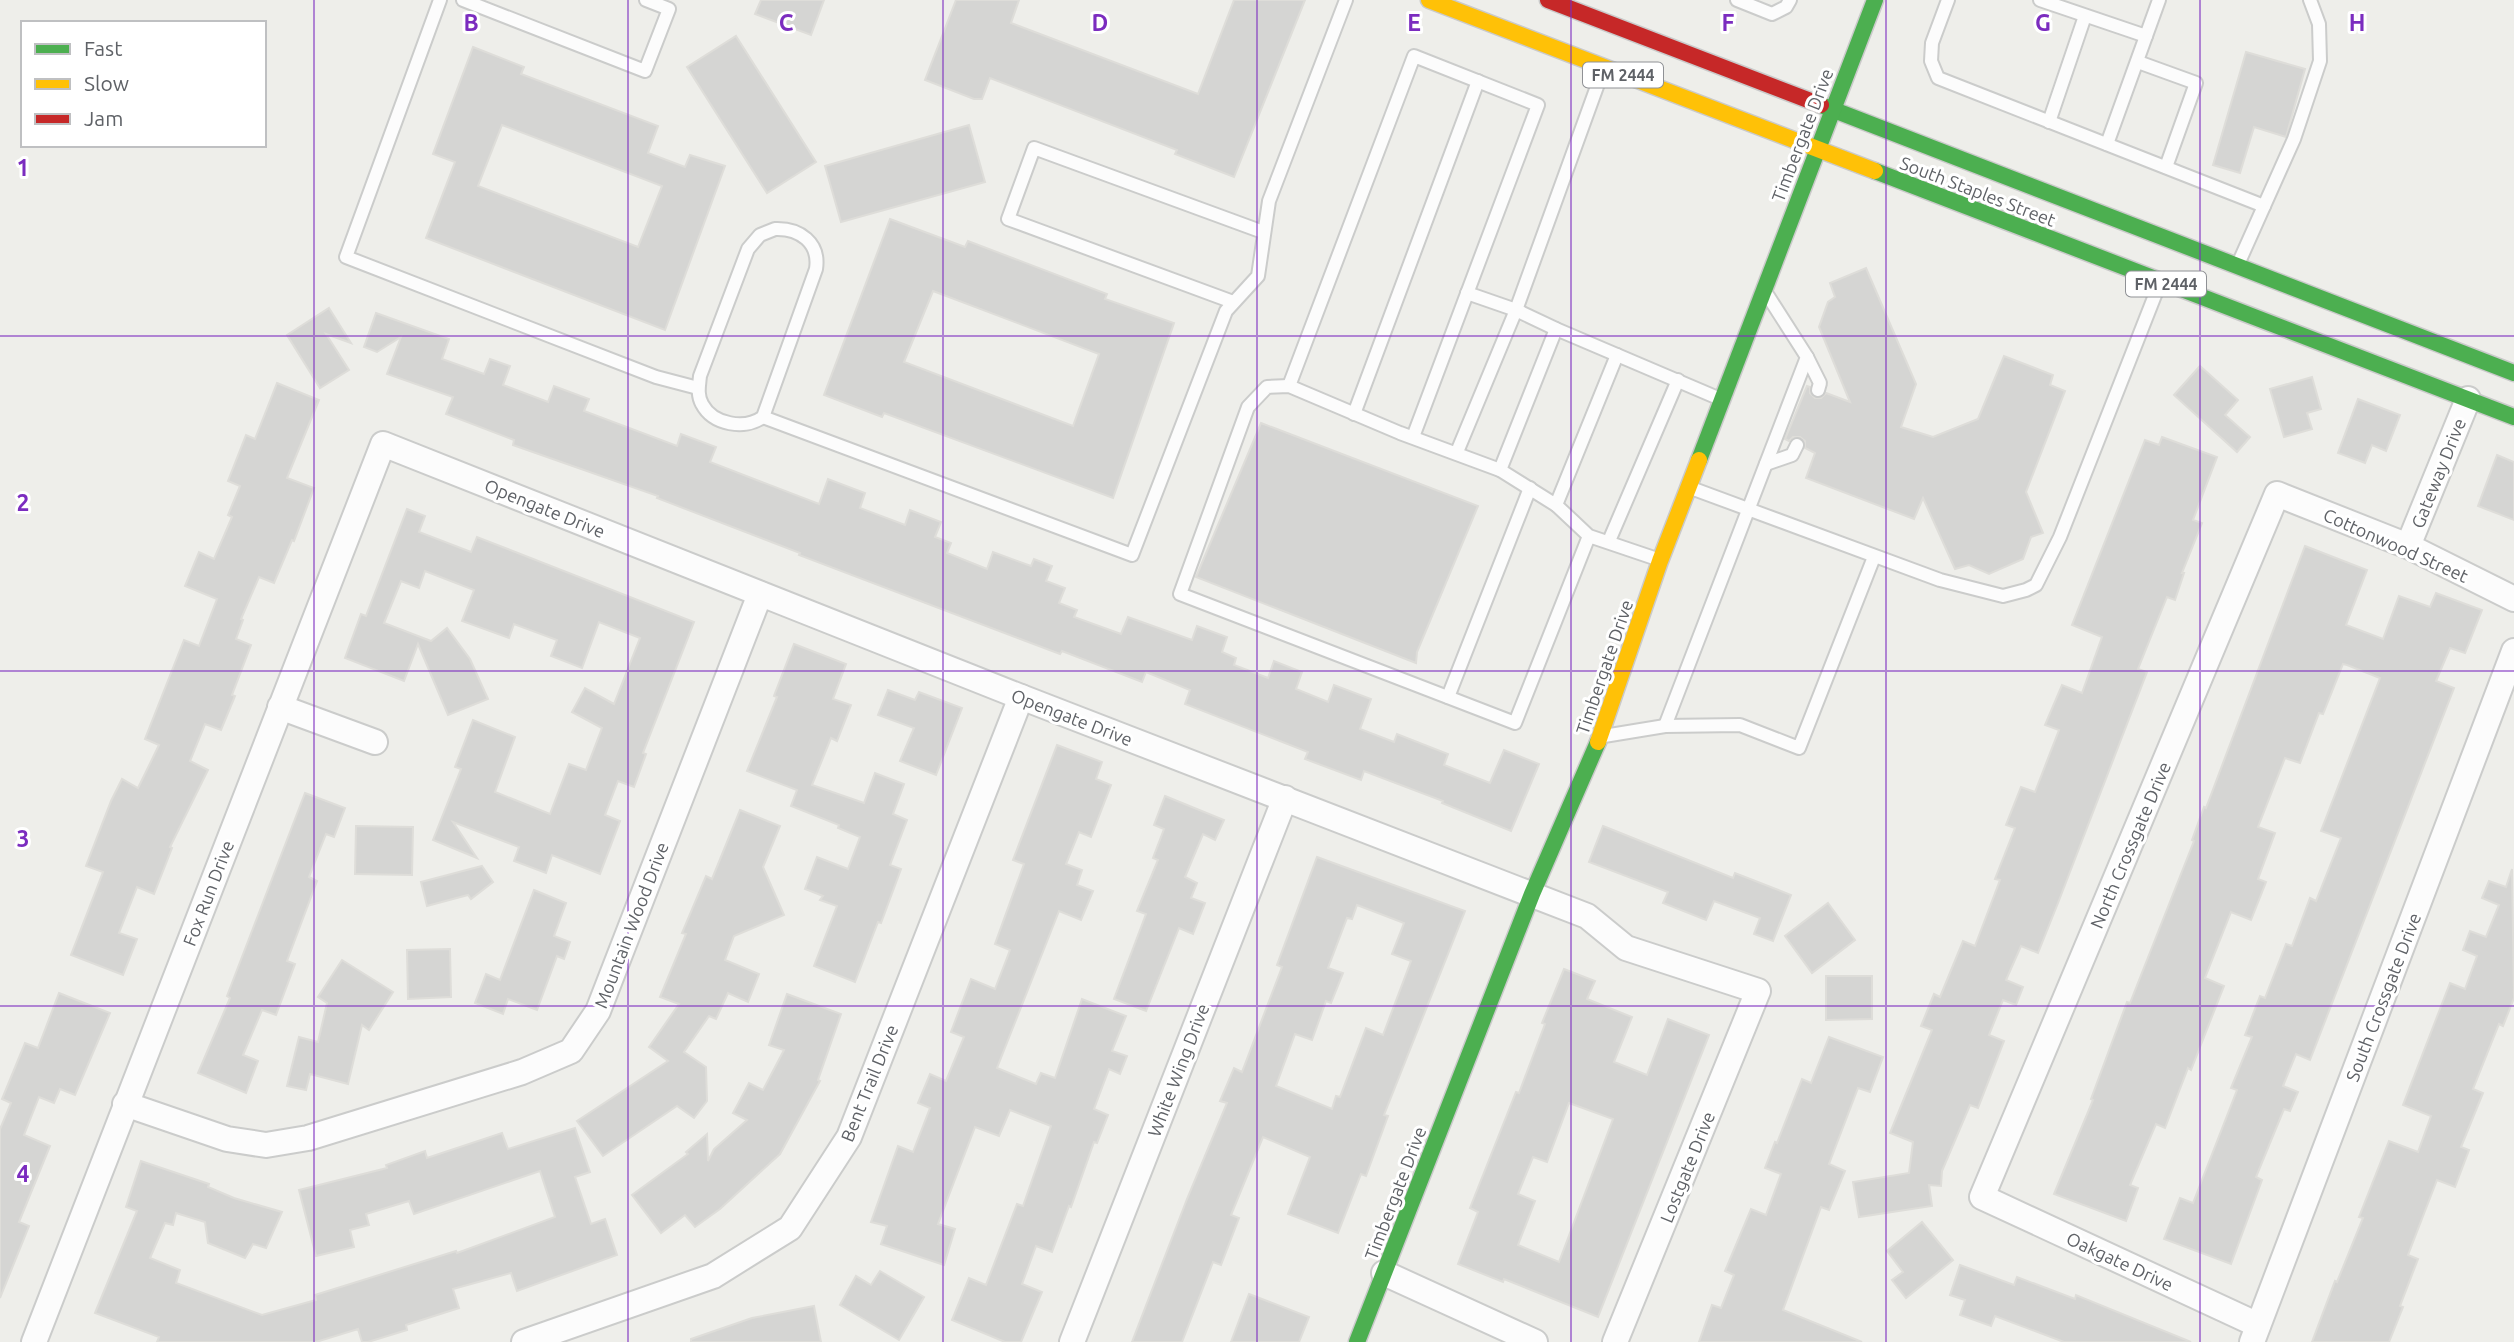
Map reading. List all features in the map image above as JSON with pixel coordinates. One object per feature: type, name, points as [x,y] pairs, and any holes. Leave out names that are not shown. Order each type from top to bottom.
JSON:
[{"type":"main road","name":"South Staples Street","points":[[1429,0],[2359,358],[2477,393],[2514,417]]},
{"type":"main road","name":"South Staples Street","points":[[1548,0],[2514,373]]},
{"type":"main road","name":"Timbergate Drive","points":[[1357,1342],[1532,894],[1600,737],[1660,561],[1875,0]]},
{"type":"main road","points":[[2446,366],[2454,362],[2461,352]]},
{"type":"main road","points":[[2359,358],[2411,361]]},
{"type":"street","name":"Gateway Drive","points":[[2408,546],[2477,393]]},
{"type":"street","name":"Opengate Drive","points":[[383,443],[1021,697],[1587,916],[1626,948],[1758,991]]},
{"type":"street","name":"Fox Run Drive","points":[[34,1342],[383,443]]},
{"type":"street","name":"Cottonwood Street","points":[[2277,494],[2408,546],[2514,599]]},
{"type":"street","name":"North Crossgate Drive","points":[[1982,1197],[2277,494]]},
{"type":"street","name":"Mountain Wood Drive","points":[[125,1104],[228,1139],[266,1145],[308,1138],[522,1072],[571,1051],[598,1011],[760,594]]},
{"type":"street","name":"South Crossgate Drive","points":[[2255,1334],[2514,651]]},
{"type":"street","name":"Bent Trail Drive","points":[[524,1342],[713,1276],[790,1228],[849,1137],[1021,697]]},
{"type":"street","points":[[280,707],[375,743]]},
{"type":"street","name":"White Wing Drive","points":[[1072,1342],[1285,798]]},
{"type":"street","name":"Lostgate Drive","points":[[1615,1342],[1758,991]]},
{"type":"street","name":"Oakgate Drive","points":[[1982,1197],[2255,1334]]},
{"type":"street","points":[[1384,1273],[1535,1342]]},
{"type":"lane","points":[[440,0],[345,257],[656,377],[698,388]]},
{"type":"lane","points":[[463,0],[645,71],[669,9],[646,0]]},
{"type":"lane","points":[[763,417],[1132,555],[1226,311],[1258,276],[1269,201],[1346,0]]},
{"type":"lane","points":[[1737,0],[1772,13],[1786,7],[1790,0]]},
{"type":"lane","points":[[1948,0],[1932,43],[1931,61],[1938,78],[2264,206]]},
{"type":"lane","points":[[2040,0],[2146,36]]},
{"type":"lane","points":[[2107,144],[2159,0]]},
{"type":"lane","points":[[2238,266],[2294,139],[2320,61],[2319,24],[2310,0]]},
{"type":"lane","points":[[2049,122],[2085,16]]},
{"type":"lane","points":[[1289,386],[1414,56],[1538,105],[1413,437]]},
{"type":"lane","points":[[2138,62],[2196,83],[2165,167]]},
{"type":"lane","points":[[1457,452],[1516,310],[1604,67]]},
{"type":"lane","points":[[1354,414],[1478,81]]},
{"type":"lane","points":[[1233,302],[1008,219],[1034,148],[1263,232]]},
{"type":"lane","points":[[775,229],[797,232],[813,246],[817,257],[816,269],[763,417],[755,423],[741,425],[717,418],[704,409],[698,388],[709,352],[753,241],[775,229]]},
{"type":"lane","points":[[1688,487],[1940,580],[2003,596],[2036,585],[2060,537],[2160,282]]},
{"type":"lane","points":[[1764,289],[1807,358],[1820,383],[1818,390]]},
{"type":"lane","points":[[1467,292],[1516,310],[1556,330],[1721,400]]},
{"type":"lane","points":[[1500,470],[1556,330]]},
{"type":"lane","points":[[1556,505],[1617,355]]},
{"type":"lane","points":[[1665,726],[1807,358]]},
{"type":"lane","points":[[1609,541],[1678,380]]},
{"type":"lane","points":[[1589,536],[1515,723],[1180,594],[1248,407],[1266,387],[1289,386],[1500,470],[1556,505],[1589,536],[1660,561]]},
{"type":"lane","points":[[1766,464],[1792,454],[1797,445]]},
{"type":"lane","points":[[1448,696],[1530,488]]},
{"type":"lane","points":[[1600,737],[1665,726],[1740,725],[1800,748],[1874,557]]},
{"type":"building","points":[[761,0],[824,0],[811,35],[755,14]]},
{"type":"building","points":[[956,0],[1019,0],[1011,23],[1198,94],[1234,0],[1305,0],[1234,177],[1175,154],[1177,150],[990,78],[982,99],[974,99],[925,80]]},
{"type":"building","points":[[736,36],[816,162],[767,193],[687,67]]},
{"type":"building","points":[[473,47],[524,67],[521,74],[658,126],[648,153],[685,167],[690,155],[725,166],[665,330],[426,238],[455,162],[433,154]],"holes":[[[502,125],[662,186],[638,247],[478,186]]]},
{"type":"building","points":[[2246,52],[2305,69],[2286,137],[2254,127],[2240,173],[2213,165]]},
{"type":"building","points":[[969,125],[985,182],[841,222],[825,166]]},
{"type":"building","points":[[890,219],[965,247],[968,241],[1107,294],[1105,299],[1174,323],[1113,498],[884,413],[882,417],[824,395]],"holes":[[[933,291],[1099,354],[1073,426],[904,362]]]},
{"type":"building","points":[[1866,268],[1916,384],[1901,427],[1933,437],[1978,419],[2004,356],[2053,375],[2050,385],[2065,391],[2026,492],[2043,533],[2031,537],[2023,559],[1989,574],[1969,565],[1955,569],[1923,498],[1914,519],[1806,478],[1815,453],[1805,448],[1805,441],[1800,437],[1793,437],[1789,441],[1785,439],[1807,386],[1815,398],[1821,398],[1826,393],[1850,402],[1819,327],[1828,302],[1835,297],[1830,283]]},
{"type":"building","points":[[329,308],[351,343],[326,334],[349,370],[320,388],[287,335]]},
{"type":"building","points":[[376,313],[449,339],[442,359],[484,374],[490,359],[510,366],[503,385],[548,402],[554,386],[589,399],[584,411],[677,446],[681,434],[716,447],[710,462],[819,504],[828,479],[865,493],[860,508],[905,525],[910,510],[941,522],[935,537],[951,543],[947,553],[987,569],[993,552],[1031,566],[1034,559],[1052,566],[1046,581],[1065,588],[1059,603],[1077,610],[1074,617],[1121,634],[1128,617],[1192,640],[1197,626],[1227,637],[1222,652],[1236,658],[1234,665],[1268,678],[1274,661],[1302,672],[1296,689],[1328,702],[1334,685],[1371,699],[1360,729],[1394,742],[1397,734],[1448,754],[1444,765],[1490,783],[1504,750],[1539,764],[1511,831],[1364,771],[1361,780],[1305,759],[1308,752],[1185,704],[1190,690],[1146,672],[1142,682],[1062,651],[1060,654],[799,555],[800,553],[657,498],[658,496],[513,445],[514,440],[446,414],[453,397],[387,374],[401,337],[377,352],[364,347]]},
{"type":"building","points":[[2200,366],[2238,400],[2225,415],[2250,437],[2237,452],[2174,395]]},
{"type":"building","points":[[2312,377],[2321,409],[2307,413],[2312,429],[2284,437],[2270,389]]},
{"type":"building","points":[[277,383],[319,400],[287,478],[314,488],[294,541],[292,540],[274,583],[259,577],[241,619],[243,620],[236,639],[251,645],[232,695],[235,696],[221,730],[205,724],[190,761],[208,770],[170,847],[172,848],[154,894],[137,887],[119,933],[137,939],[123,975],[71,955],[103,872],[86,866],[122,779],[138,788],[159,745],[145,739],[184,640],[199,646],[217,599],[185,586],[199,552],[214,559],[232,517],[228,515],[240,486],[228,481],[246,435],[255,439]]},
{"type":"building","points":[[2358,399],[2400,415],[2386,451],[2372,445],[2365,463],[2338,453]]},
{"type":"building","points":[[1261,423],[1478,506],[1417,652],[1416,663],[1196,577]]},
{"type":"building","points":[[2162,437],[2217,457],[2193,520],[2202,523],[2182,573],[2175,600],[2167,597],[2138,669],[2147,672],[2058,903],[2038,953],[2021,946],[2006,980],[2023,987],[2016,1005],[2003,1000],[1989,1035],[2004,1041],[1978,1108],[1970,1105],[1942,1171],[1941,1186],[1929,1185],[1932,1206],[1859,1217],[1853,1182],[1909,1173],[1913,1142],[1890,1133],[1932,1030],[1921,1026],[1934,994],[1940,997],[1963,941],[1975,946],[2000,880],[1995,879],[2015,828],[2006,825],[2021,787],[2035,792],[2059,730],[2045,725],[2062,685],[2082,693],[2102,637],[2072,625],[2145,440],[2159,445]]},
{"type":"building","points":[[2497,455],[2514,462],[2514,520],[2478,506]]},
{"type":"building","points":[[407,509],[425,516],[419,532],[471,552],[477,537],[694,622],[643,753],[646,754],[634,787],[618,781],[605,815],[620,821],[600,874],[552,855],[546,873],[514,861],[519,847],[453,822],[477,858],[433,840],[461,769],[455,767],[473,720],[515,737],[495,792],[550,814],[569,764],[586,770],[602,728],[572,712],[585,688],[614,704],[640,638],[599,622],[582,668],[551,656],[557,640],[514,624],[509,638],[462,621],[474,590],[425,571],[419,588],[401,581],[384,623],[431,641],[447,628],[470,659],[488,699],[448,715],[418,644],[404,681],[345,658],[361,614],[366,616]]},
{"type":"building","points":[[2305,546],[2367,570],[2346,625],[2383,639],[2399,596],[2430,607],[2436,593],[2482,610],[2465,653],[2450,648],[2436,681],[2454,688],[2310,1060],[2296,1054],[2283,1086],[2298,1092],[2290,1111],[2284,1109],[2256,1177],[2262,1180],[2231,1264],[2164,1239],[2180,1198],[2193,1203],[2237,1090],[2231,1088],[2252,1037],[2245,1035],[2260,996],[2265,998],[2286,944],[2292,946],[2310,898],[2316,901],[2341,838],[2321,831],[2380,678],[2343,664],[2323,714],[2319,713],[2300,763],[2285,758],[2258,827],[2275,833],[2258,879],[2266,882],[2251,920],[2231,912],[2205,978],[2224,986],[2165,1128],[2156,1124],[2130,1185],[2138,1188],[2126,1221],[2054,1194],[2093,1100],[2091,1099],[2127,1002],[2130,1003],[2194,841],[2192,840],[2204,807],[2206,808]]},
{"type":"building","points":[[794,644],[846,664],[833,699],[851,705],[837,741],[831,738],[812,785],[864,803],[875,773],[904,784],[893,814],[907,820],[890,865],[901,869],[855,982],[814,966],[837,906],[820,900],[823,896],[805,889],[817,857],[848,869],[860,837],[838,828],[839,825],[791,806],[797,790],[747,771],[777,697],[774,696]]},
{"type":"building","points":[[888,690],[915,700],[919,692],[962,708],[936,775],[900,761],[914,728],[878,715]]},
{"type":"building","points":[[1057,745],[1102,762],[1096,779],[1111,785],[1091,837],[1079,832],[1066,864],[1082,870],[1077,885],[1093,891],[1081,920],[1059,911],[997,1068],[1036,1084],[1041,1073],[1055,1078],[1082,999],[1126,1016],[1112,1051],[1127,1056],[1120,1074],[1109,1069],[1094,1109],[1108,1115],[1097,1143],[1094,1142],[1052,1252],[1036,1246],[1022,1284],[1042,1292],[1021,1342],[1005,1342],[952,1320],[969,1278],[986,1285],[1017,1204],[1023,1206],[1051,1126],[1010,1110],[999,1136],[975,1127],[938,1224],[955,1229],[944,1265],[881,1244],[887,1226],[871,1222],[898,1146],[913,1152],[930,1108],[918,1103],[930,1074],[946,1081],[964,1037],[951,1032],[971,979],[995,989],[1010,950],[995,944],[1024,864],[1013,860]]},
{"type":"building","points":[[305,793],[345,808],[334,837],[326,834],[309,877],[317,881],[287,961],[295,964],[276,1015],[262,1010],[243,1055],[258,1061],[246,1093],[198,1073],[230,998],[227,996]]},
{"type":"building","points":[[1165,796],[1224,820],[1215,840],[1203,834],[1185,877],[1197,883],[1191,898],[1205,903],[1193,934],[1179,928],[1146,1011],[1114,999],[1146,914],[1137,911],[1158,860],[1153,858],[1164,829],[1154,825]]},
{"type":"building","points":[[740,810],[780,826],[763,867],[784,915],[734,936],[725,960],[759,974],[748,1002],[728,993],[716,1019],[709,1016],[684,1052],[706,1067],[707,1101],[694,1118],[677,1106],[603,1156],[577,1121],[668,1061],[649,1047],[679,1004],[660,997],[686,934],[682,933],[706,876],[712,879]]},
{"type":"building","points":[[356,826],[413,827],[412,875],[355,874]]},
{"type":"building","points":[[1603,826],[1733,878],[1735,873],[1791,895],[1773,941],[1754,934],[1760,918],[1714,901],[1706,920],[1663,903],[1668,892],[1589,862]]},
{"type":"building","points":[[1317,857],[1465,911],[1384,1115],[1388,1116],[1366,1176],[1361,1174],[1338,1233],[1288,1214],[1310,1157],[1263,1137],[1231,1215],[1239,1218],[1221,1265],[1213,1262],[1182,1342],[1132,1342],[1227,1103],[1220,1101],[1234,1068],[1242,1072],[1282,967],[1277,965]],"holes":[[[1357,905],[1404,923],[1392,954],[1411,961],[1383,1035],[1366,1028],[1340,1097],[1336,1096],[1332,1109],[1276,1086],[1295,1034],[1312,1040],[1326,1001],[1331,1003],[1343,973],[1328,968],[1347,918],[1352,919]]]},
{"type":"building","points":[[482,866],[493,882],[471,899],[468,895],[427,906],[421,882]]},
{"type":"building","points":[[2512,869],[2514,998],[2503,1026],[2499,1024],[2473,1089],[2483,1093],[2461,1147],[2469,1150],[2455,1187],[2437,1180],[2408,1255],[2418,1259],[2389,1342],[2312,1342],[2363,1218],[2359,1217],[2389,1141],[2418,1152],[2431,1116],[2403,1105],[2450,983],[2465,989],[2477,956],[2463,950],[2470,931],[2486,937],[2499,905],[2482,898],[2489,881],[2506,887]]},
{"type":"building","points":[[534,890],[566,903],[554,936],[570,942],[564,959],[557,956],[537,1010],[508,999],[503,1014],[475,1003],[486,974],[500,980]]},
{"type":"building","points":[[1828,903],[1855,940],[1812,973],[1785,936]]},
{"type":"building","points":[[450,949],[451,997],[408,999],[407,950]]},
{"type":"building","points":[[342,960],[393,992],[369,1030],[362,1025],[348,1084],[310,1074],[306,1090],[287,1086],[299,1037],[318,1042],[327,1003],[318,997]]},
{"type":"building","points":[[1564,969],[1595,981],[1587,999],[1632,1017],[1614,1062],[1647,1075],[1668,1019],[1709,1035],[1598,1317],[1504,1279],[1503,1282],[1458,1264],[1478,1212],[1470,1208],[1516,1092],[1519,1093],[1545,1024],[1542,1023]],"holes":[[[1569,1103],[1613,1119],[1559,1262],[1518,1245],[1535,1201],[1518,1194],[1533,1157],[1547,1162]]]},
{"type":"building","points":[[1826,976],[1872,976],[1872,1019],[1826,1020]]},
{"type":"building","points":[[59,993],[110,1013],[75,1095],[60,1089],[54,1103],[39,1097],[24,1135],[50,1146],[19,1222],[29,1226],[0,1298],[0,1129],[11,1103],[2,1099],[25,1043],[38,1048]]},
{"type":"building","points":[[787,994],[841,1014],[818,1080],[820,1081],[780,1154],[720,1209],[695,1227],[685,1215],[661,1233],[632,1195],[688,1154],[686,1152],[707,1134],[708,1161],[714,1149],[747,1120],[733,1113],[749,1083],[763,1090],[784,1050],[769,1045]]},
{"type":"building","points":[[1829,1037],[1883,1057],[1870,1092],[1858,1088],[1829,1164],[1845,1171],[1829,1210],[1821,1207],[1783,1310],[1862,1342],[1699,1342],[1712,1305],[1721,1308],[1734,1275],[1725,1271],[1751,1209],[1766,1215],[1781,1174],[1765,1168],[1802,1079],[1811,1083]]},
{"type":"building","points":[[575,1128],[590,1172],[575,1177],[591,1224],[605,1219],[617,1255],[517,1291],[511,1273],[453,1289],[459,1308],[406,1325],[407,1330],[368,1342],[362,1342],[358,1329],[316,1342],[157,1342],[159,1337],[95,1313],[137,1211],[126,1207],[141,1161],[209,1184],[208,1187],[234,1198],[282,1212],[266,1248],[253,1244],[245,1258],[208,1243],[205,1222],[176,1213],[173,1225],[165,1223],[150,1258],[180,1270],[176,1283],[262,1315],[316,1300],[315,1295],[456,1251],[457,1253],[555,1217],[540,1171],[414,1214],[409,1201],[366,1214],[369,1225],[350,1230],[354,1247],[316,1256],[299,1190],[387,1168],[386,1165],[425,1151],[427,1158],[502,1133],[508,1149]]},
{"type":"building","points":[[1922,1222],[1953,1260],[1906,1298],[1892,1280],[1903,1272],[1887,1251]]},
{"type":"building","points":[[1960,1265],[2014,1285],[2017,1277],[2075,1299],[2076,1295],[2191,1342],[2064,1342],[1995,1316],[1991,1326],[1960,1315],[1965,1300],[1950,1295]]},
{"type":"building","points":[[880,1271],[924,1297],[899,1340],[840,1305],[856,1276],[871,1285]]},
{"type":"building","points":[[1249,1294],[1309,1317],[1299,1342],[1231,1342]]},
{"type":"building","points":[[814,1306],[821,1342],[691,1342],[691,1339],[752,1318]]},
{"type":"traffic: fast","points":[[1699,460],[1875,0]]},
{"type":"traffic: fast","points":[[1821,105],[2514,373]]},
{"type":"traffic: fast","points":[[1875,171],[2514,417]]},
{"type":"traffic: fast","points":[[1357,1342],[1532,894],[1598,742]]},
{"type":"traffic: slow","points":[[1429,0],[1875,171]]},
{"type":"traffic: slow","points":[[1598,742],[1660,561],[1699,460]]},
{"type":"traffic: jam","points":[[1548,0],[1821,105]]}]
